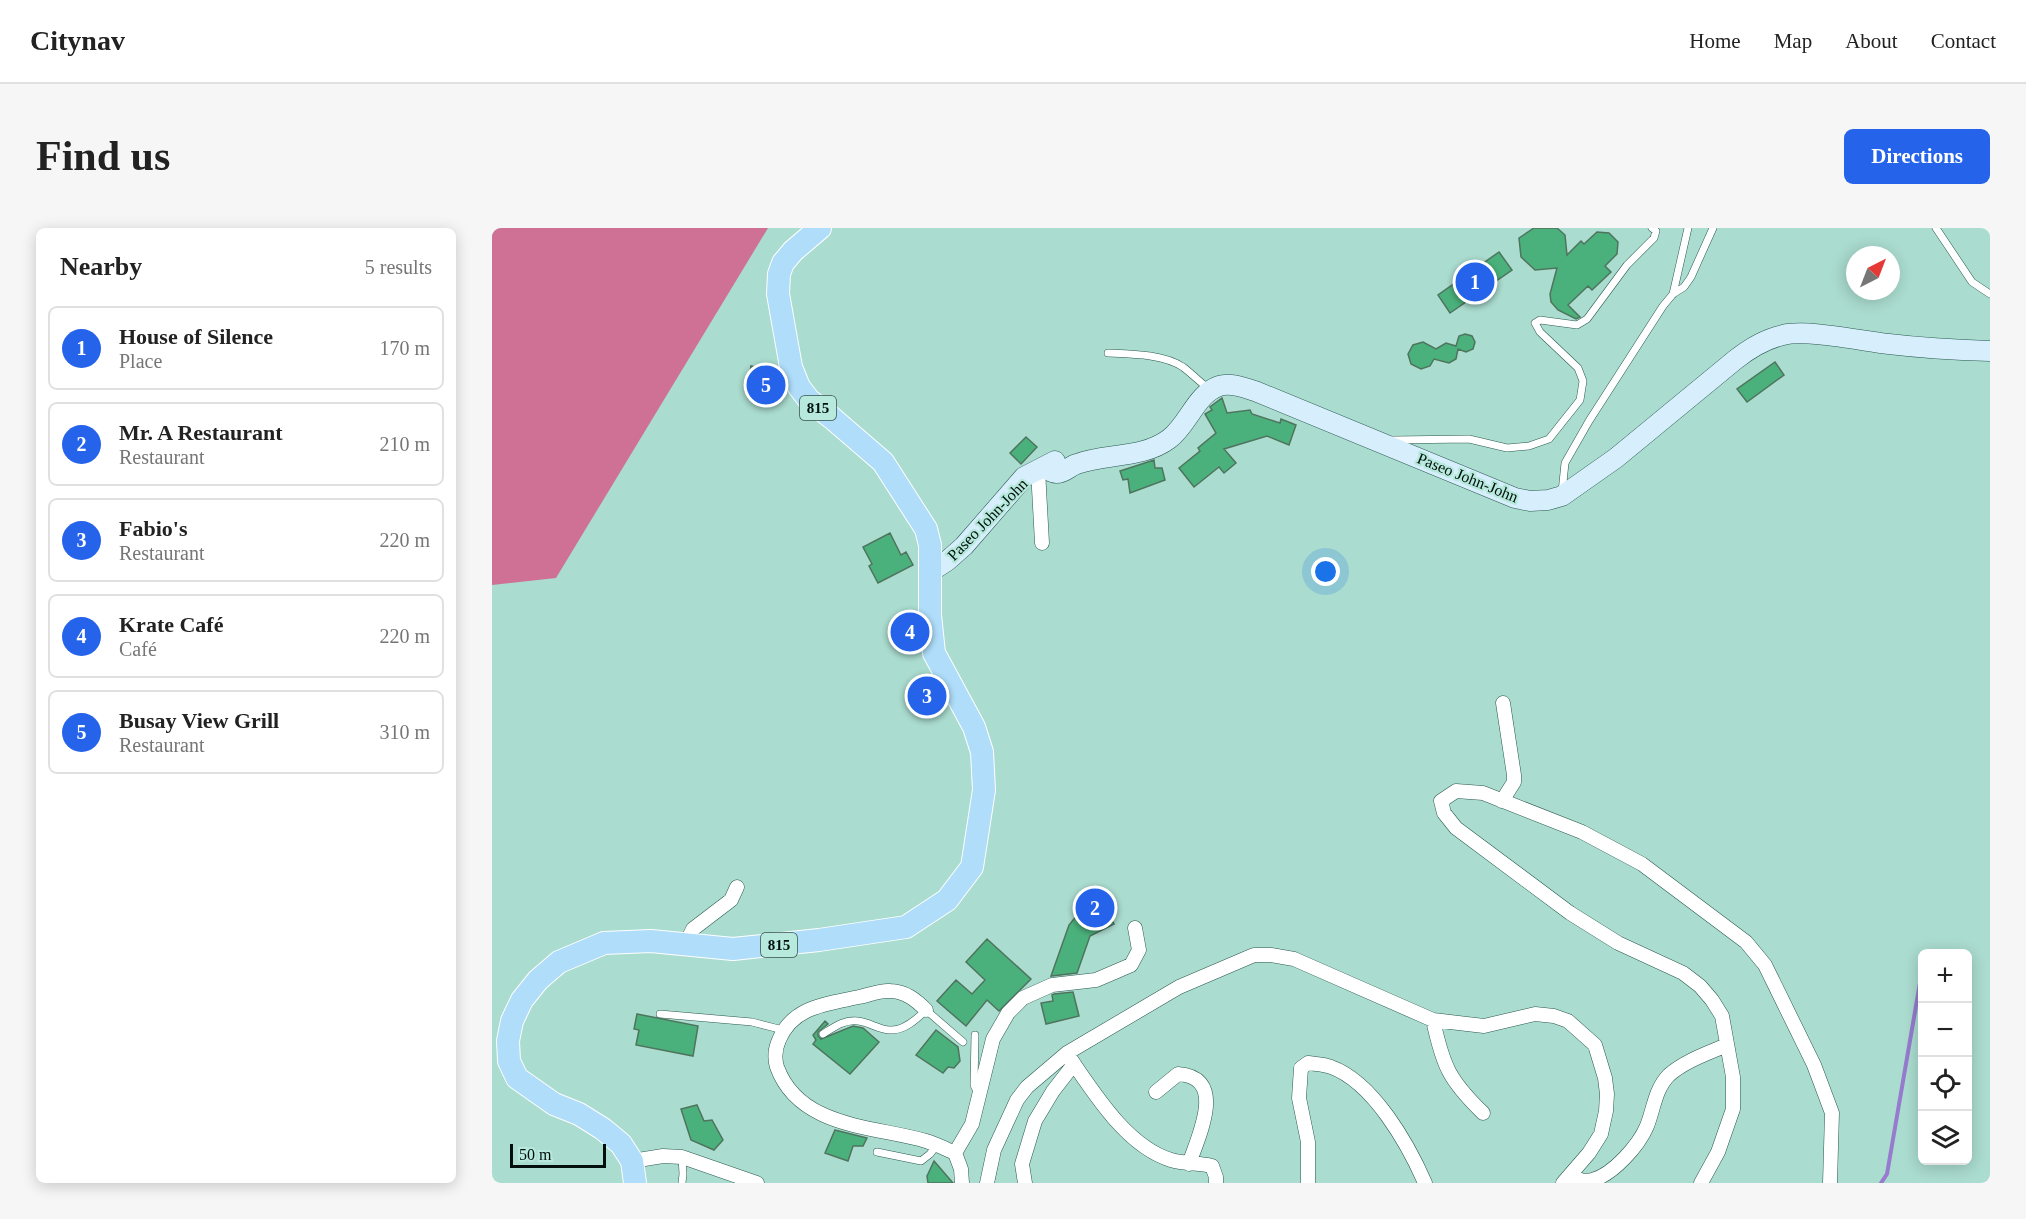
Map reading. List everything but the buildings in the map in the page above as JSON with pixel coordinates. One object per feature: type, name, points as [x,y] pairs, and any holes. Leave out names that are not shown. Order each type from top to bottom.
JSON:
[{"type":"main road","name":"815","points":[[632,1161],[621,1144],[603,1129],[579,1114],[554,1104],[517,1078],[509,1061],[508,1051],[512,1021],[522,1000],[538,980],[559,962],[604,944],[651,941],[733,950],[906,927],[946,900],[972,867],[984,790],[982,752],[974,727],[934,653],[930,615],[930,545],[926,529],[883,462],[809,400],[793,375],[778,294],[779,274],[783,263],[793,251],[820,228]]},
{"type":"main road","points":[[632,1161],[635,1183]]},
{"type":"street","name":"Paseo John-John","points":[[930,572],[964,546],[1019,482],[1041,469],[1054,473],[1065,472],[1075,464],[1129,454],[1167,440],[1211,391],[1220,386],[1242,387],[1380,441],[1515,498],[1530,501],[1562,496],[1616,458],[1735,360],[1754,346],[1770,339],[1786,334],[1807,334],[1893,345],[1990,351]]},
{"type":"street","points":[[1041,469],[1042,543]]},
{"type":"street","points":[[1502,801],[1514,782],[1503,704]]},
{"type":"street","points":[[1701,1183],[1718,1152],[1733,1109],[1733,1077],[1722,1016],[1700,986],[1683,973],[1618,943],[1570,913],[1456,828],[1444,813],[1441,801],[1456,791],[1483,793],[1582,832],[1642,864],[1746,942],[1765,965],[1814,1065],[1832,1113],[1830,1183]]},
{"type":"street","points":[[690,946],[690,935],[693,929],[731,900],[737,886]]},
{"type":"street","points":[[955,1153],[972,1124],[993,1039],[1008,1013],[1023,998],[1052,985],[1096,980],[1131,965],[1139,950],[1135,928]]},
{"type":"street","points":[[987,1183],[994,1150],[1017,1100],[1027,1087],[1179,987],[1254,955],[1294,959],[1433,1020],[1484,1026],[1535,1014],[1554,1016],[1568,1021],[1595,1045],[1605,1078],[1606,1111],[1601,1134],[1568,1178]]},
{"type":"street","points":[[926,1010],[904,994],[890,991],[818,1006],[794,1018],[783,1030],[775,1049],[779,1071],[797,1096],[813,1110],[831,1119],[937,1145],[955,1153],[961,1169],[962,1183]]},
{"type":"street","points":[[1433,1020],[1441,1056],[1452,1078],[1461,1092],[1483,1113]]},
{"type":"street","points":[[1568,1178],[1584,1181],[1597,1179],[1617,1167],[1647,1127],[1656,1095],[1669,1075],[1701,1056],[1727,1045]]},
{"type":"street","points":[[1070,1059],[1105,1108],[1142,1145],[1169,1159],[1212,1166],[1216,1183]]},
{"type":"street","points":[[1026,1183],[1022,1164],[1035,1122],[1070,1059]]},
{"type":"street","points":[[1308,1183],[1308,1142],[1299,1098],[1301,1068],[1308,1063],[1330,1066],[1360,1083],[1401,1135],[1425,1183]]},
{"type":"street","points":[[1156,1092],[1178,1074],[1196,1077],[1201,1083],[1208,1107],[1189,1164]]},
{"type":"street","points":[[632,1161],[663,1156],[682,1156],[758,1183]]},
{"type":"lane","points":[[1380,441],[1469,439],[1507,448],[1529,446],[1549,439],[1580,400],[1583,381],[1578,368],[1540,332],[1535,323],[1540,320],[1577,325],[1587,319],[1627,265],[1654,238],[1656,231],[1652,228]]},
{"type":"lane","points":[[1673,294],[1688,228]]},
{"type":"lane","points":[[1562,496],[1565,463],[1649,326],[1673,294],[1684,287],[1691,277],[1713,228]]},
{"type":"lane","points":[[1936,228],[1972,282],[1990,294]]},
{"type":"lane","points":[[1108,353],[1136,354],[1182,366],[1211,391]]},
{"type":"lane","points":[[824,1034],[842,1023],[857,1020],[890,1030],[905,1026],[926,1010],[963,1042]]},
{"type":"lane","points":[[660,1014],[752,1022],[783,1030]]},
{"type":"lane","points":[[975,1035],[974,1085],[979,1096]]},
{"type":"lane","points":[[877,1152],[921,1161],[930,1155],[937,1145]]},
{"type":"lane","points":[[682,1156],[682,1183]]},
{"type":"shaded area","points":[[492,228],[768,228],[556,578],[492,585]]},
{"type":"waterway","points":[[1881,1183],[1887,1174],[1918,994]]},
{"type":"place","name":"House of Silence","points":[[1475,282]]},
{"type":"place","name":"Busay View Grill","points":[[766,385]]},
{"type":"place","name":"Krate Café","points":[[910,632]]},
{"type":"place","name":"Fabio's","points":[[927,696]]},
{"type":"place","name":"Mr. A Restaurant","points":[[1095,908]]}]
